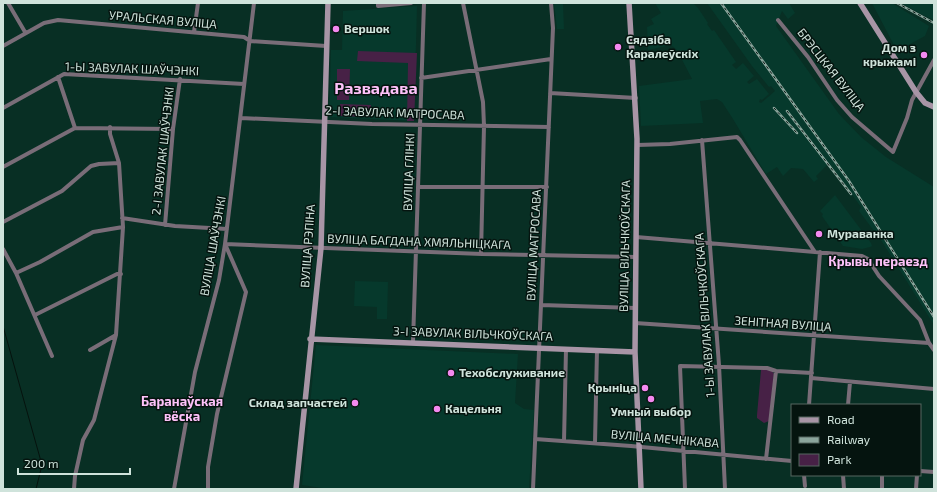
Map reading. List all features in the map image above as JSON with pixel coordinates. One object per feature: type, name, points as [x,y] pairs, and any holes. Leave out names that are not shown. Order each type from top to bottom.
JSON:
[{"type":"street","points":[[8,3],[25,32]]},
{"type":"street","points":[[194,32],[198,3]]},
{"type":"street","name":"ВУЛІЦА ШАЎЧЭНКІ","points":[[174,489],[195,372],[219,280],[228,229],[254,3]]},
{"type":"street","name":"ВУЛІЦА РЭПІНА","points":[[298,489],[310,339],[321,248],[328,3]]},
{"type":"street","points":[[378,3],[378,6],[411,3]]},
{"type":"street","name":"ВУЛІЦА ГЛІНКІ","points":[[413,342],[424,3]]},
{"type":"street","points":[[463,3],[483,102],[484,187],[481,254]]},
{"type":"street","name":"ВУЛІЦА МАТРОСАВА","points":[[533,489],[547,187],[553,14],[551,3]]},
{"type":"street","name":"ВУЛІЦА ВІЛЬЧКОЎСКАГА","points":[[629,3],[636,98],[635,352],[641,489]]},
{"type":"street","points":[[860,3],[916,92],[925,103],[934,108]]},
{"type":"street","name":"УРАЛЬСКАЯ ВУЛІЦА","points":[[3,46],[25,32],[44,23],[58,20],[244,37],[250,41],[326,46]]},
{"type":"street","name":"БРЭСЦКАЯ ВУЛІЦА","points":[[778,20],[808,58],[837,100],[852,117],[893,152],[916,92]]},
{"type":"street","points":[[422,78],[551,59]]},
{"type":"street","points":[[916,92],[934,60]]},
{"type":"street","name":"1-Ы ЗАВУЛАК ШАЎЧЭНКІ","points":[[3,108],[64,74],[180,79],[244,84]]},
{"type":"street","points":[[58,77],[75,128]]},
{"type":"street","name":"2-І ЗАВУЛАК ШАЎЧЭНКІ","points":[[165,225],[173,129],[180,79]]},
{"type":"street","points":[[550,93],[636,98]]},
{"type":"street","name":"2-І ЗАВУЛАК МАТРОСАВА","points":[[241,118],[549,127]]},
{"type":"street","points":[[74,489],[75,476],[83,440],[94,420],[116,334],[123,227],[119,163],[110,134],[110,127]]},
{"type":"street","points":[[3,167],[75,128],[110,127],[173,129]]},
{"type":"street","points":[[637,145],[732,137],[740,140],[815,252]]},
{"type":"street","name":"1-Ы ЗАВУЛАК ВІЛЬЧКОЎСКАГА","points":[[702,140],[717,329],[725,489]]},
{"type":"street","points":[[3,222],[62,191],[92,166],[99,164],[119,163]]},
{"type":"street","points":[[419,187],[547,187]]},
{"type":"street","points":[[122,218],[165,225],[228,229]]},
{"type":"street","points":[[16,273],[40,262],[93,232],[123,227]]},
{"type":"street","points":[[636,237],[862,256],[868,259],[879,276],[920,320],[929,344],[934,350]]},
{"type":"street","points":[[208,489],[208,466],[217,414],[246,292],[225,244]]},
{"type":"street","name":"ВУЛІЦА БАГДАНА ХМЯЛЬНІЦКАГА","points":[[225,244],[544,256],[636,257]]},
{"type":"street","points":[[3,249],[35,314],[52,356]]},
{"type":"street","points":[[809,404],[820,252]]},
{"type":"street","points":[[35,314],[117,274],[121,274]]},
{"type":"street","points":[[541,305],[635,308]]},
{"type":"street","name":"ЗЕНІТНАЯ ВУЛІЦА","points":[[635,323],[929,344]]},
{"type":"street","points":[[90,350],[116,334]]},
{"type":"street","name":"3-І ЗАВУЛАК ВІЛЬЧКОЎСКАГА","points":[[310,339],[635,352]]},
{"type":"street","points":[[564,441],[566,349]]},
{"type":"street","points":[[595,443],[597,350]]},
{"type":"street","points":[[685,489],[680,366],[767,368],[850,382],[934,389]]},
{"type":"street","points":[[766,459],[776,370]]},
{"type":"street","points":[[848,404],[850,382]]},
{"type":"street","name":"ВУЛІЦА МЕЧНІКАВА","points":[[535,438],[639,446],[791,461]]},
{"type":"street","points":[[921,472],[934,472]]},
{"type":"street","points":[[804,476],[805,486]]},
{"type":"street","points":[[843,476],[844,489]]},
{"type":"street","points":[[882,476],[882,489]]},
{"type":"street","points":[[916,489],[917,476]]},
{"type":"shaded area","points":[[554,3],[563,3],[564,29],[557,29]]},
{"type":"shaded area","points":[[655,3],[693,3],[736,62],[732,65],[736,69],[743,63],[754,76],[747,82],[749,84],[757,79],[769,94],[762,100],[760,99],[759,102],[761,103],[775,91],[771,86],[769,87],[752,66],[707,3],[789,3],[795,13],[788,19],[782,11],[776,26],[839,114],[861,137],[886,157],[934,187],[934,325],[876,232],[859,211],[861,207],[829,163],[816,176],[818,179],[814,182],[803,169],[791,168],[783,176],[777,167],[766,174],[722,102],[717,99],[700,101],[703,123],[641,126],[639,86],[692,79],[677,50],[671,45],[648,50],[647,27],[654,24],[651,19],[661,13]]},
{"type":"shaded area","points":[[872,3],[892,3],[929,26],[925,36],[897,51]]},
{"type":"shaded area","points":[[901,3],[934,3],[934,20],[923,15]]},
{"type":"shaded area","points":[[417,6],[414,121],[329,117],[331,50],[342,50],[343,11]]},
{"type":"shaded area","points":[[835,195],[872,246],[862,249],[843,246],[820,211]]},
{"type":"shaded area","points":[[355,281],[388,282],[387,319],[377,319],[377,307],[354,306]]},
{"type":"shaded area","points":[[316,345],[518,354],[515,403],[524,409],[534,410],[529,489],[329,489],[302,485]]},
{"type":"green space","points":[[358,51],[417,53],[414,121],[407,121],[408,63],[357,61]]},
{"type":"green space","points":[[337,69],[350,69],[349,100],[337,100]]},
{"type":"green space","points":[[340,104],[371,105],[371,117],[340,116]]},
{"type":"green space","points":[[765,369],[772,371],[774,374],[769,421],[764,423],[757,418],[757,415],[761,370]]},
{"type":"waterway","points":[[3,326],[42,465],[36,489]]},
{"type":"railway","points":[[721,3],[849,181],[934,317]]},
{"type":"railway","points":[[897,3],[934,23]]},
{"type":"railway","points":[[774,108],[797,133]]},
{"type":"railway","points":[[787,111],[851,194]]},
{"type":"place","name":"Вершок","points":[[336,29]]},
{"type":"place","name":"Сядзіба Каралеўскіх","points":[[618,47]]},
{"type":"place","name":"Дом з крыжамі","points":[[924,55]]},
{"type":"place","name":"Мураванка","points":[[819,234]]},
{"type":"place","name":"Техобслуживание","points":[[451,373]]},
{"type":"place","name":"Крыніца","points":[[645,388]]},
{"type":"place","name":"Умный выбор","points":[[651,399]]},
{"type":"place","name":"Склад запчастей","points":[[355,403]]},
{"type":"place","name":"Кацельня","points":[[437,409]]},
{"type":"district","name":"Развадава","points":[[376,88]]},
{"type":"district","name":"Крывы пераезд","points":[[878,261]]},
{"type":"district","name":"Баранаўская вёска","points":[[182,408]]}]
